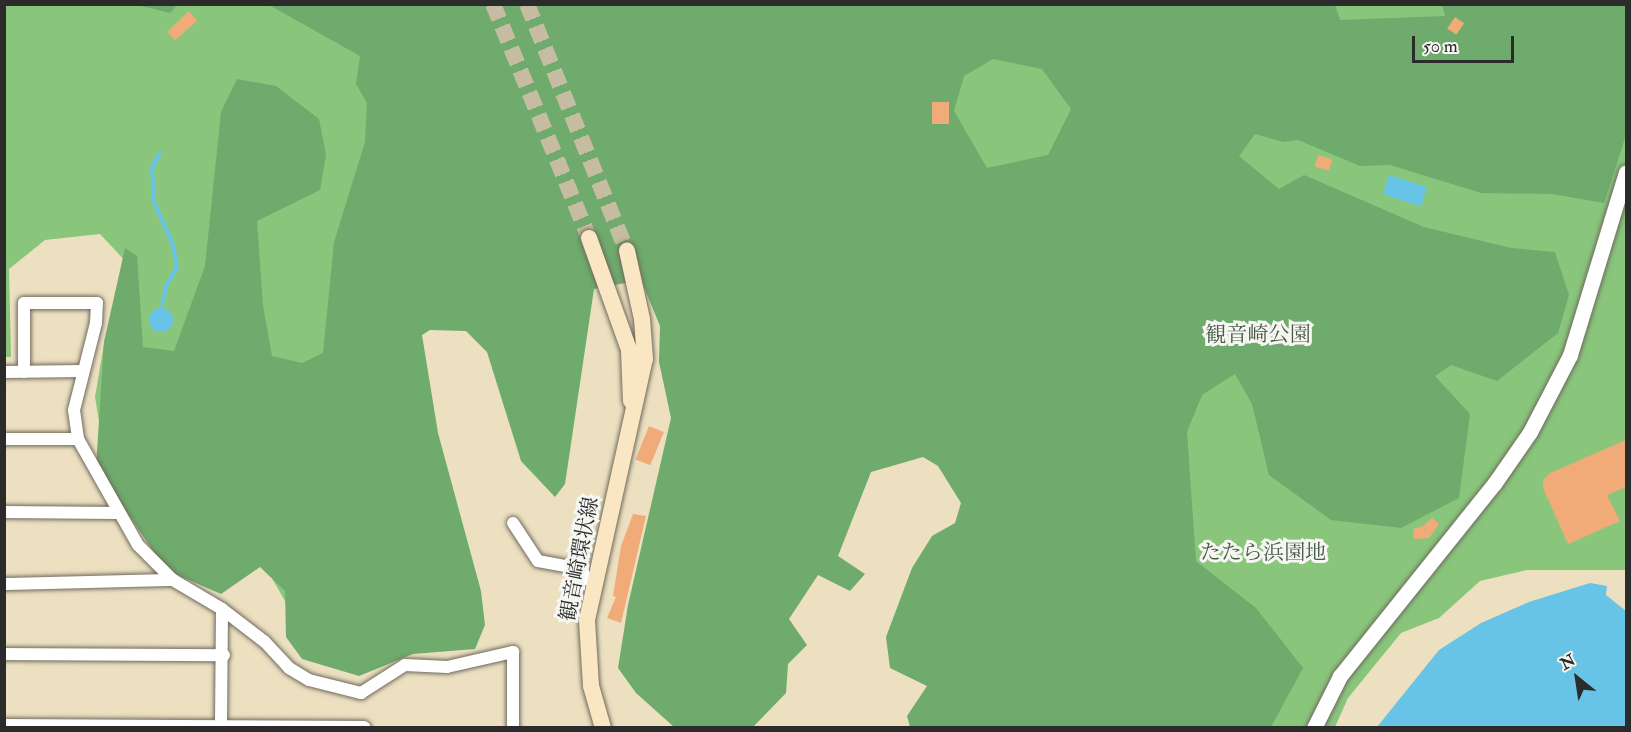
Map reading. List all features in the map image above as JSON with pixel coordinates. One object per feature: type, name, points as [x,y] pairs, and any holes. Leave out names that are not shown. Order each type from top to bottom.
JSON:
[{"type":"main road","name":"観音崎環状線","points":[[589,238],[629,350],[630,435]]},
{"type":"main road","name":"観音崎環状線","points":[[603,728],[591,686],[587,620],[630,435],[645,359],[642,320],[627,251]]},
{"type":"street","points":[[1314,728],[1340,676],[1494,484],[1530,432],[1570,355],[1626,172]]},
{"type":"street","points":[[24,372],[24,303],[97,303],[96,323],[82,371],[74,410],[78,439],[138,545],[173,579],[222,609],[266,642],[289,668],[309,680],[361,693],[405,665],[447,667],[513,652],[513,728]]},
{"type":"street","points":[[4,372],[82,371]]},
{"type":"street","points":[[4,439],[78,439]]},
{"type":"street","points":[[4,512],[118,513]]},
{"type":"street","points":[[513,523],[538,561],[582,569],[586,579],[596,581]]},
{"type":"street","points":[[4,584],[173,579]]},
{"type":"street","points":[[221,725],[224,655],[222,609]]},
{"type":"street","points":[[4,654],[224,655]]},
{"type":"street","points":[[4,726],[221,725],[363,728]]},
{"type":"green space","name":"観音崎公園","points":[[1335,4],[1340,20],[1445,16],[1442,5],[1626,5],[1626,135],[1604,203],[1552,194],[1481,193],[1390,165],[1360,166],[1298,140],[1283,142],[1255,134],[1239,156],[1279,189],[1304,175],[1424,227],[1511,248],[1555,252],[1569,295],[1558,333],[1497,381],[1451,365],[1435,376],[1470,414],[1459,498],[1401,528],[1331,520],[1269,475],[1252,404],[1235,374],[1202,395],[1187,432],[1196,561],[1256,608],[1303,668],[1271,727],[910,727],[907,716],[927,686],[890,668],[886,637],[912,568],[932,536],[955,523],[961,503],[938,466],[923,457],[871,472],[838,556],[865,574],[850,591],[818,575],[789,619],[807,645],[788,664],[786,693],[753,727],[674,727],[636,693],[618,668],[628,605],[671,418],[659,362],[660,326],[641,280],[594,289],[565,484],[555,497],[521,461],[487,352],[466,331],[430,330],[422,335],[438,433],[481,591],[485,625],[475,649],[413,654],[359,676],[302,659],[286,637],[285,591],[260,567],[221,594],[166,570],[96,467],[104,342],[125,248],[137,256],[143,347],[174,351],[205,266],[221,112],[237,79],[276,86],[319,119],[326,155],[320,190],[257,221],[263,306],[272,356],[302,363],[323,353],[334,242],[365,142],[367,103],[356,84],[360,56],[269,5]],"holes":[[[993,59],[1042,69],[1071,109],[1048,155],[987,168],[954,111],[964,76]]]},
{"type":"green space","name":"観音崎公園","points":[[4,5],[1626,5],[1626,570],[1527,570],[1480,581],[1439,618],[1401,633],[1348,698],[1335,727],[920,727],[973,503],[933,441],[681,409],[655,253],[485,339],[453,307],[411,330],[293,615],[265,566],[103,446],[95,397],[105,338],[129,265],[100,234],[45,240],[9,269],[11,357],[5,357]]},
{"type":"green space","points":[[137,5],[177,5],[170,13]]},
{"type":"water","points":[[1389,175],[1427,187],[1421,206],[1383,194]]},
{"type":"water","points":[[161,308],[170,311],[173,320],[170,329],[161,332],[152,329],[149,320],[152,311]]},
{"type":"water","points":[[1590,583],[1607,586],[1606,595],[1626,611],[1626,727],[1377,727],[1439,650],[1481,623],[1529,602]]},
{"type":"building","points":[[189,11],[197,21],[175,40],[167,32]]},
{"type":"building","points":[[1455,17],[1464,23],[1456,35],[1447,29]]},
{"type":"building","points":[[932,102],[949,102],[949,124],[932,124]]},
{"type":"building","points":[[1318,155],[1332,159],[1329,171],[1315,167]]},
{"type":"building","points":[[649,426],[664,432],[650,465],[636,459]]},
{"type":"building","points":[[1626,440],[1626,487],[1607,495],[1620,521],[1568,544],[1543,488],[1543,480],[1550,473]]},
{"type":"building","points":[[633,514],[646,516],[621,623],[607,618],[616,597],[613,596],[621,546]]},
{"type":"building","points":[[1432,518],[1439,524],[1429,538],[1414,539],[1413,529],[1423,526]]},
{"type":"waterway","points":[[160,153],[152,168],[154,202],[173,245],[177,267],[166,286],[162,305]]},
{"type":"tunnel","points":[[493,4],[589,238]]},
{"type":"tunnel","points":[[527,4],[627,251]]},
{"type":"park label","name":"たたら浜園地","points":[[1263,553]]}]
